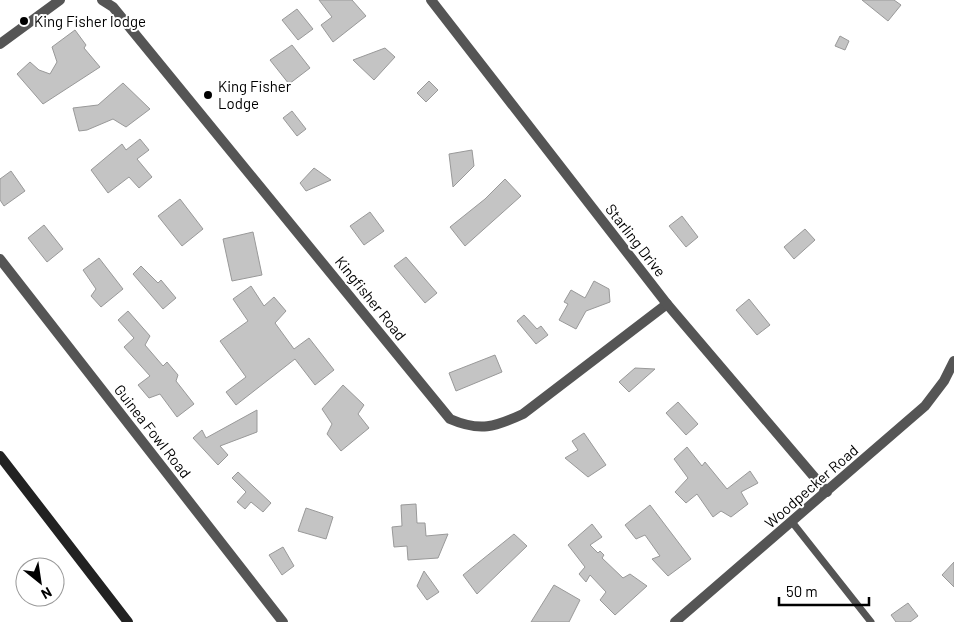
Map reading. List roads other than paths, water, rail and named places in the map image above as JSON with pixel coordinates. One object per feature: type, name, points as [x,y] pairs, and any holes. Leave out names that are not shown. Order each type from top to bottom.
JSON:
[{"type":"street","points":[[0,44],[60,0]]},
{"type":"street","name":"Kingfisher Road","points":[[102,0],[113,7],[450,419],[467,426],[484,428],[502,424],[523,414],[667,304]]},
{"type":"street","name":"Starling Drive","points":[[431,0],[667,304],[827,492]]},
{"type":"street","name":"Guinea Fowl Road","points":[[0,259],[283,622]]},
{"type":"street","name":"Woodpecker Road","points":[[674,622],[925,406],[944,381],[954,361]]},
{"type":"street","points":[[0,456],[128,622]]},
{"type":"lane","points":[[792,522],[871,622]]},
{"type":"place","name":"King Fisher lodge","points":[[24,21]]},
{"type":"place","name":"King Fisher Lodge","points":[[208,95]]}]
